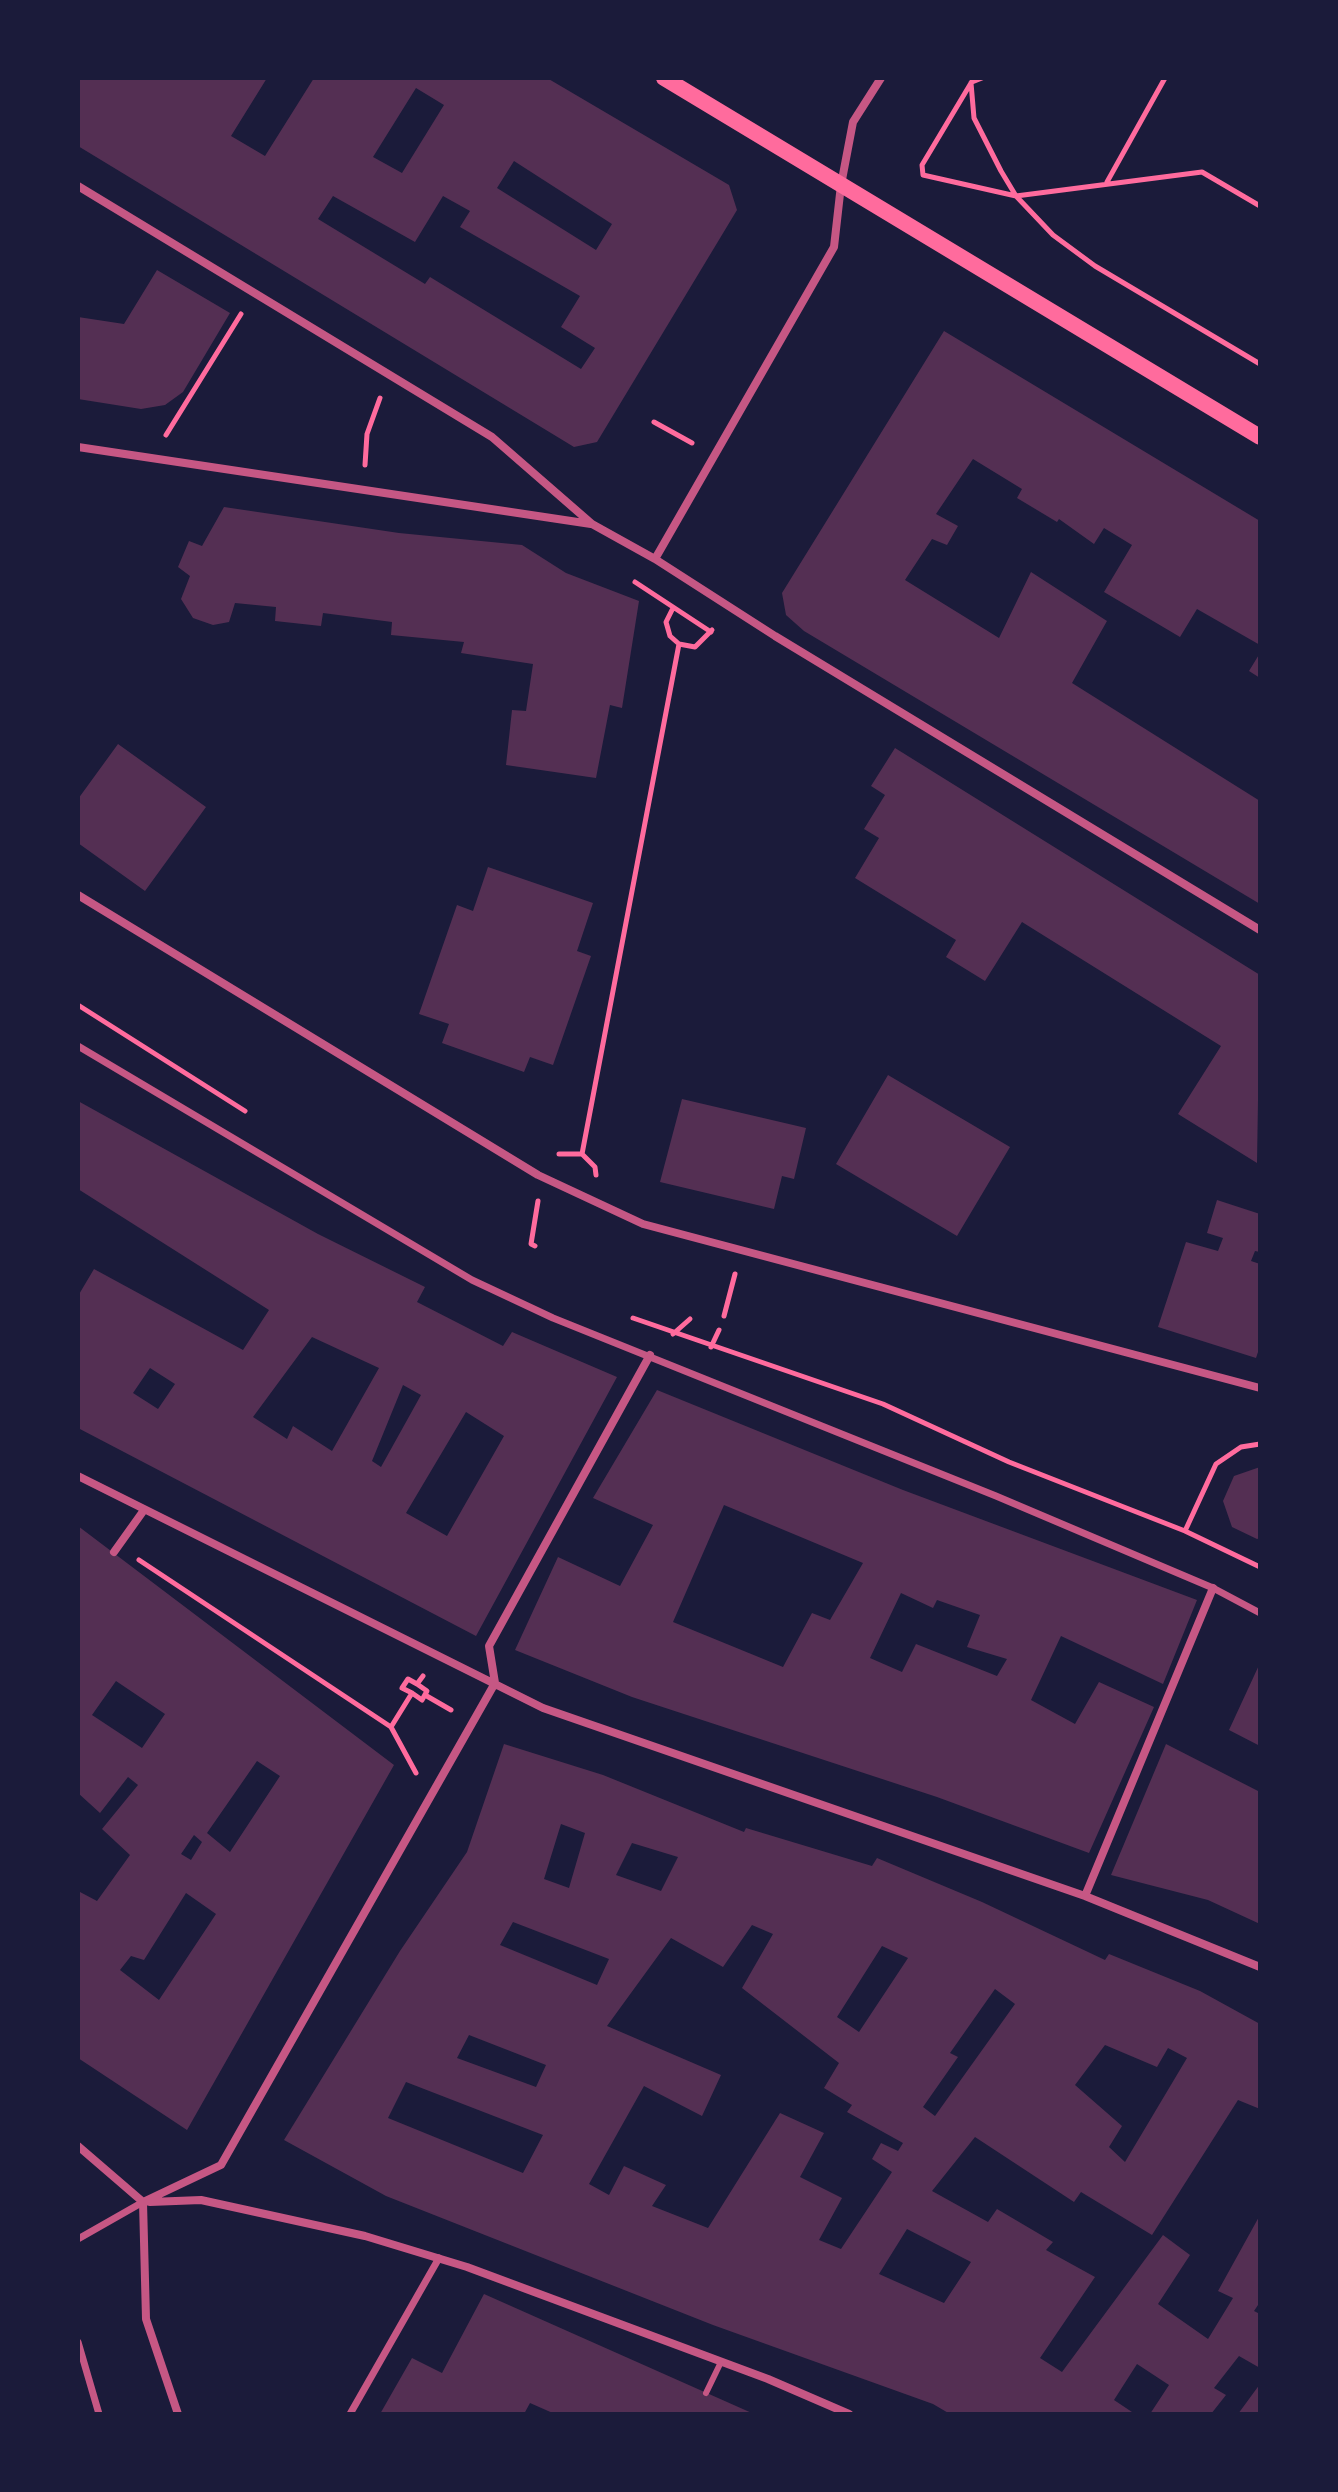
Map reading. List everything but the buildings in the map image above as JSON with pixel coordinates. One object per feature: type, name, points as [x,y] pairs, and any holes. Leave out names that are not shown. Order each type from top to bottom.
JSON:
[{"type":"main road","points":[[664,78],[1260,437]]},
{"type":"street","points":[[655,559],[834,247],[853,122],[881,78]]},
{"type":"street","points":[[78,186],[492,437],[592,524],[655,559],[1260,930]]},
{"type":"street","points":[[78,447],[592,524]]},
{"type":"street","points":[[78,895],[538,1175],[643,1224],[1196,1368],[1260,1388]]},
{"type":"street","points":[[78,1046],[472,1280],[553,1318],[650,1355],[1213,1588],[1260,1613]]},
{"type":"street","points":[[78,2239],[143,2202],[221,2165],[495,1683],[489,1646],[650,1355]]},
{"type":"street","points":[[78,1476],[543,1708],[1085,1896],[1260,1967]]},
{"type":"street","points":[[116,1549],[144,1510]]},
{"type":"street","points":[[1085,1896],[1213,1588]]},
{"type":"street","points":[[78,2146],[143,2202],[201,2200],[365,2236],[439,2258],[721,2362],[849,2414]]},
{"type":"street","points":[[143,2202],[146,2319],[178,2414]]},
{"type":"street","points":[[350,2414],[439,2258]]},
{"type":"street","points":[[78,2342],[99,2414]]},
{"type":"lane","points":[[706,2393],[721,2362]]},
{"type":"path","points":[[982,78],[972,80],[922,165],[923,175],[1016,196],[1202,172],[1260,206]]},
{"type":"path","points":[[1107,183],[1165,78]]},
{"type":"path","points":[[972,80],[974,118],[1016,196],[1053,235],[1095,266],[1260,364]]},
{"type":"path","points":[[152,458],[254,293]]},
{"type":"path","points":[[364,490],[367,434],[389,374]]},
{"type":"path","points":[[654,422],[714,455]]},
{"type":"path","points":[[673,608],[711,632],[695,647],[679,644],[670,636],[666,622],[673,608]]},
{"type":"path","points":[[552,1157],[565,1152],[582,1154],[679,644]]},
{"type":"path","points":[[78,1005],[250,1114]]},
{"type":"path","points":[[535,1246],[531,1244],[541,1188]]},
{"type":"path","points":[[724,1316],[740,1251]]},
{"type":"path","points":[[631,1318],[883,1404],[1009,1462],[1185,1531],[1260,1567]]},
{"type":"path","points":[[1185,1531],[1216,1464],[1241,1447],[1260,1444]]},
{"type":"path","points":[[116,1549],[391,1727],[429,1798]]},
{"type":"path","points":[[417,1684],[436,1653]]},
{"type":"path","points":[[408,1679],[417,1684],[427,1691],[422,1700],[402,1688],[408,1679]]},
{"type":"path","points":[[391,1727],[412,1693]]}]
